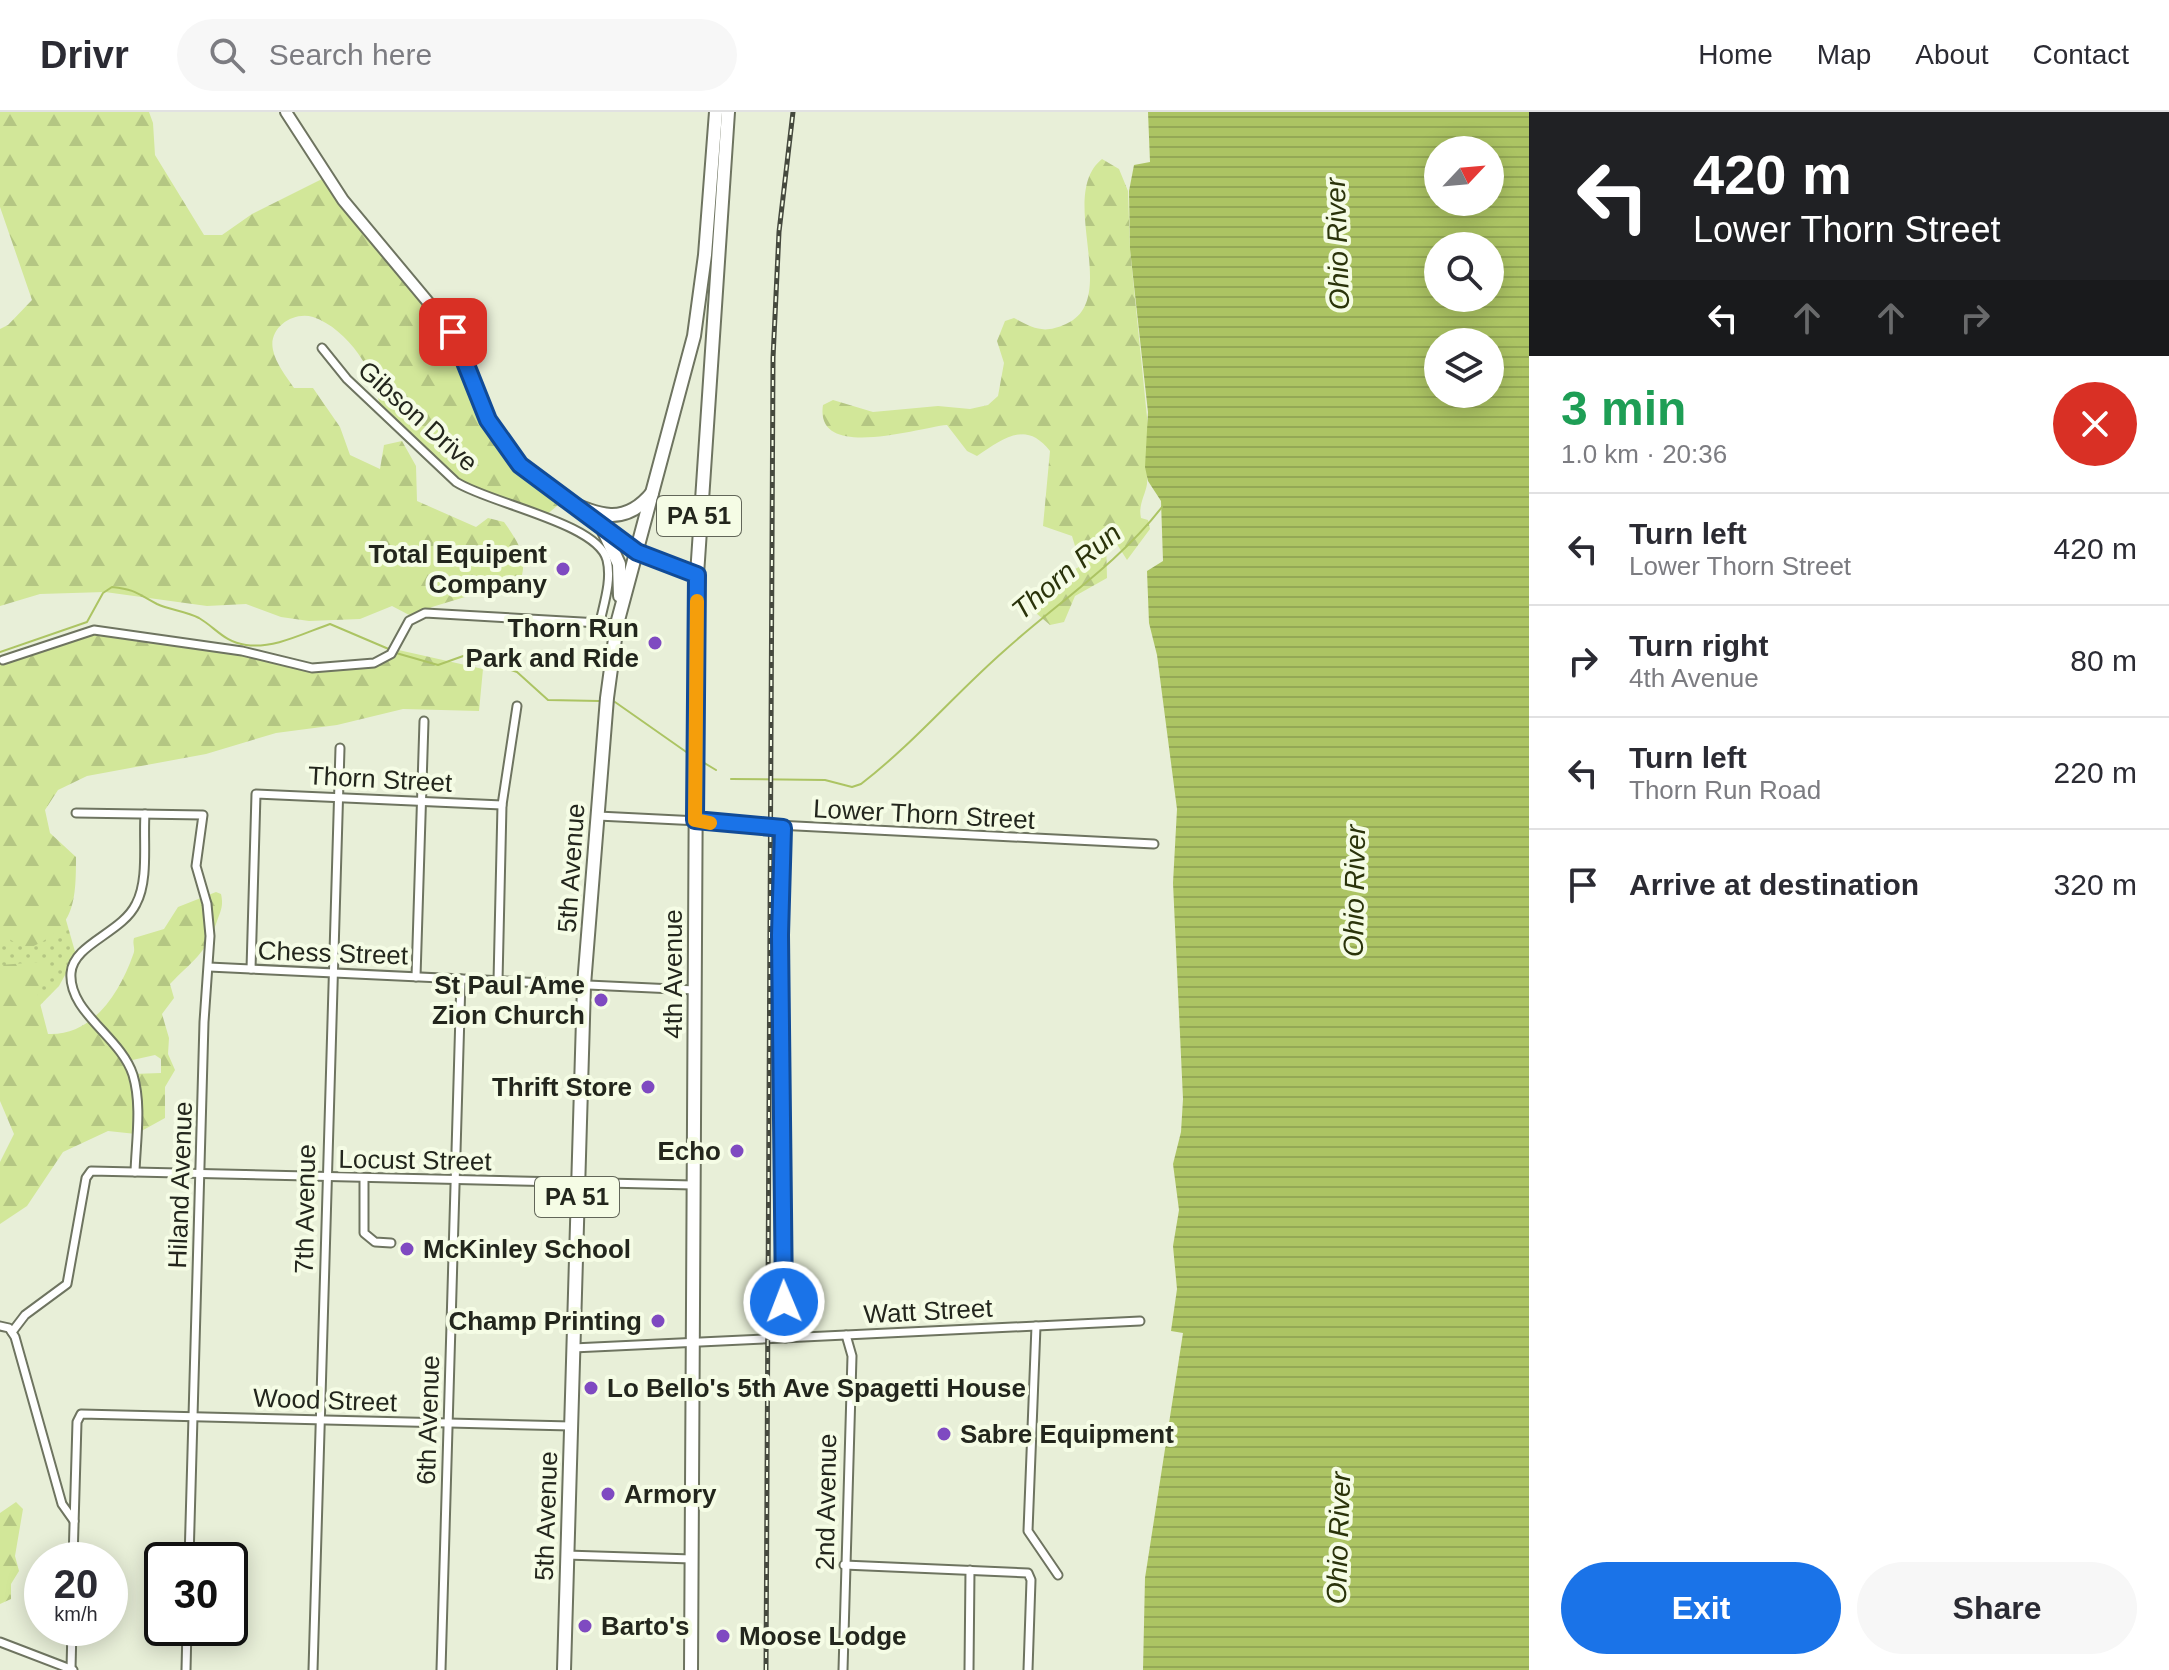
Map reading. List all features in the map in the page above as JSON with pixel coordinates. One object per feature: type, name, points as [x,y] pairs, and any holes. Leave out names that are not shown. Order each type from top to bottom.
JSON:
[{"type":"main road","name":"PA 51","points":[[637,552],[685,376],[701,291],[716,112]]},
{"type":"main road","name":"PA 51","points":[[716,285],[728,112]]},
{"type":"main road","points":[[701,291],[716,285]]},
{"type":"main road","name":"4th Avenue","points":[[691,1670],[697,575],[716,285]]},
{"type":"main road","points":[[564,500],[602,516],[618,517],[635,510],[654,491]]},
{"type":"main road","points":[[602,527],[616,554],[620,574],[617,624]]},
{"type":"main road","name":"5th Avenue","points":[[564,1670],[584,985],[597,816],[617,624],[637,552]]},
{"type":"street","points":[[286,112],[343,200],[453,332],[482,407],[501,443],[528,473],[637,552],[697,575]]},
{"type":"street","name":"Gibson Drive","points":[[322,348],[347,379],[456,482],[476,493],[532,510],[601,547],[608,563],[608,579],[600,622]]},
{"type":"street","points":[[3,660],[94,630],[242,651],[312,668],[374,663],[392,652],[409,621],[425,613],[617,624]]},
{"type":"street","points":[[498,981],[502,805],[517,706]]},
{"type":"street","points":[[416,977],[424,721]]},
{"type":"street","name":"7th Avenue","points":[[313,1670],[340,748]]},
{"type":"street","name":"Thorn Street","points":[[251,969],[256,794],[502,805]]},
{"type":"street","points":[[76,813],[145,814],[142,886],[137,903],[123,924],[77,955],[71,971],[79,1002],[120,1048],[133,1074],[137,1103],[135,1172]]},
{"type":"street","name":"Hiland Avenue","points":[[145,814],[203,815],[196,866],[207,904],[209,967],[190,1542]]},
{"type":"street","name":"Lower Thorn Street","points":[[597,816],[783,828],[1154,844]]},
{"type":"street","points":[[783,828],[780,935],[786,1338]]},
{"type":"street","name":"Chess Street","points":[[209,967],[695,990]]},
{"type":"street","name":"6th Avenue","points":[[441,1670],[461,979]]},
{"type":"street","name":"Locust Street","points":[[12,1332],[25,1315],[67,1284],[89,1172],[693,1185]]},
{"type":"street","points":[[364,1178],[364,1233],[370,1241],[391,1243]]},
{"type":"street","name":"Watt Street","points":[[573,1348],[1140,1321]]},
{"type":"street","points":[[0,1326],[12,1332],[62,1504],[74,1521],[73,1542]]},
{"type":"street","points":[[1036,1326],[1028,1531],[1058,1575]]},
{"type":"street","name":"2nd Avenue","points":[[843,1670],[852,1356],[846,1335]]},
{"type":"street","name":"Wood Street","points":[[74,1521],[78,1415],[571,1426]]},
{"type":"street","points":[[566,1555],[692,1559]]},
{"type":"street","points":[[844,1565],[1030,1575],[1028,1670]]},
{"type":"street","points":[[969,1670],[970,1570]]},
{"type":"street","points":[[0,1642],[72,1669],[72,1646]]},
{"type":"street","points":[[186,1670],[187,1646]]},
{"type":"green space","points":[[0,112],[149,112],[153,123],[155,155],[204,235],[222,235],[252,214],[326,177],[443,318],[501,443],[564,500],[545,516],[466,488],[380,409],[367,367],[349,342],[326,323],[305,316],[284,323],[278,328],[272,342],[276,360],[294,388],[313,388],[340,427],[350,455],[380,469],[384,445],[402,441],[416,466],[417,501],[476,527],[488,518],[504,522],[522,553],[522,575],[508,584],[432,607],[413,617],[392,606],[360,619],[309,621],[281,617],[246,604],[207,606],[105,592],[40,594],[0,606],[0,329],[8,325],[32,300],[0,207]]},
{"type":"green space","points":[[1102,159],[1119,169],[1128,191],[1130,249],[1149,437],[1147,484],[1140,513],[1141,518],[1148,520],[1150,529],[1127,560],[1113,538],[1106,539],[1107,578],[1075,596],[1064,622],[1050,625],[1036,613],[1038,607],[1061,576],[1081,566],[1072,536],[1043,526],[1050,451],[1041,442],[1032,436],[1015,435],[977,456],[967,451],[947,425],[894,435],[851,437],[835,432],[825,422],[823,405],[833,400],[873,412],[938,406],[970,409],[988,405],[998,396],[1004,363],[997,341],[1005,321],[1014,318],[1033,327],[1051,329],[1066,324],[1082,312],[1089,293],[1090,271],[1085,197],[1090,176]]},
{"type":"green space","points":[[85,631],[242,651],[299,666],[374,663],[394,649],[483,669],[479,711],[403,709],[337,725],[276,733],[206,754],[87,776],[58,790],[45,810],[50,833],[76,857],[73,902],[63,924],[43,942],[27,949],[0,934],[0,658]]},
{"type":"green space","points":[[0,689],[76,955],[59,986],[0,1046]]},
{"type":"green space","points":[[216,892],[221,894],[221,909],[212,935],[197,957],[170,984],[174,998],[162,1014],[169,1038],[168,1054],[175,1070],[165,1087],[165,1118],[136,1134],[108,1131],[63,1152],[27,1206],[0,1224],[0,1162],[14,1134],[0,1101],[0,965],[40,962],[51,975],[36,988],[48,1034],[64,1033],[91,1020],[102,1009],[121,983],[134,953],[134,938],[164,929],[178,907]],"holes":[[[155,1055],[161,1059],[161,1073],[132,1074],[128,1061]]]},
{"type":"green space","points":[[16,1502],[23,1509],[15,1556],[19,1571],[11,1584],[11,1599],[0,1604],[0,1513]]},
{"type":"water","name":"Ohio River","points":[[1148,112],[1529,112],[1529,1670],[1143,1670],[1145,1578],[1183,1333],[1171,1331],[1177,1289],[1173,1246],[1179,1210],[1173,1164],[1181,1132],[1183,1099],[1173,883],[1177,809],[1157,655],[1149,623],[1147,571],[1163,561],[1161,501],[1148,481],[1145,467],[1148,412],[1130,249],[1129,191],[1134,165],[1150,162]]},
{"type":"waterway","name":"Thorn Run","points":[[731,779],[825,780],[852,787],[861,784],[1004,651],[1107,565],[1162,507]]},
{"type":"waterway","name":"Thorn Run","points":[[0,652],[87,622],[103,593],[112,587],[132,591],[162,606],[194,616],[226,638],[246,645],[267,645],[330,624],[391,650]]},
{"type":"waterway","name":"Thorn Run","points":[[396,653],[438,665],[466,655],[517,672],[548,700],[599,701]]},
{"type":"waterway","name":"Thorn Run","points":[[615,702],[692,756]]},
{"type":"waterway","name":"Thorn Run","points":[[701,761],[716,770]]},
{"type":"railway","points":[[766,1670],[773,358],[779,232],[793,112]]},
{"type":"slow traffic","points":[[697,601],[695,820],[710,823]]},
{"type":"place","name":"Total Equipent Company","points":[[563,569]]},
{"type":"place","name":"Thorn Run Park and Ride","points":[[655,643]]},
{"type":"place","name":"St Paul Ame Zion Church","points":[[601,1000]]},
{"type":"place","name":"Thrift Store","points":[[648,1087]]},
{"type":"place","name":"Echo","points":[[737,1151]]},
{"type":"place","name":"McKinley School","points":[[407,1249]]},
{"type":"place","name":"Champ Printing","points":[[658,1321]]},
{"type":"place","name":"Lo Bello's 5th Ave Spagetti House","points":[[591,1388]]},
{"type":"place","name":"Sabre Equipment","points":[[944,1434]]},
{"type":"place","name":"Armory","points":[[608,1494]]},
{"type":"place","name":"Barto's","points":[[585,1626]]},
{"type":"place","name":"Moose Lodge","points":[[723,1636]]},
{"type":"route","points":[[453,332],[494,432],[520,465],[550,491],[637,552],[697,575],[695,820],[723,825],[783,828],[780,935],[784,1302]]}]
